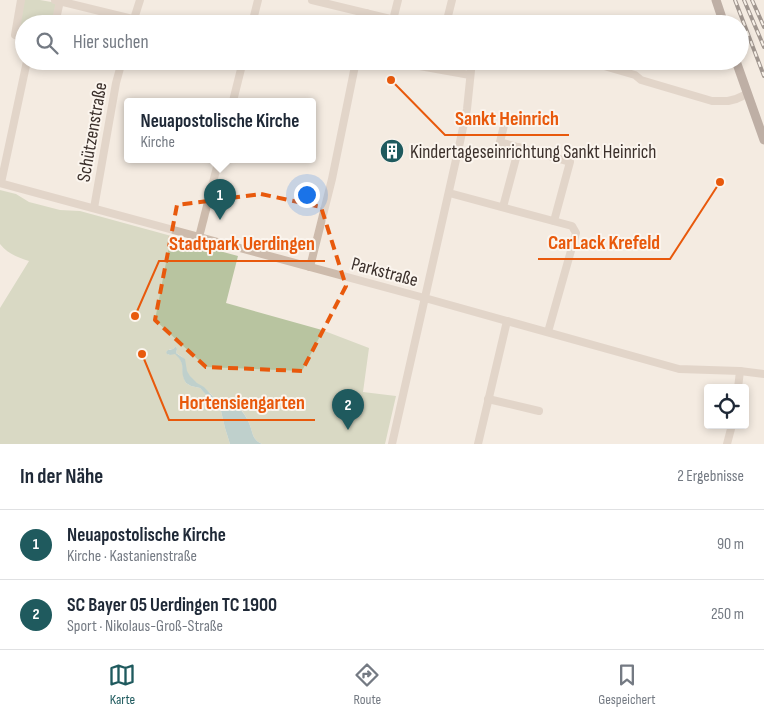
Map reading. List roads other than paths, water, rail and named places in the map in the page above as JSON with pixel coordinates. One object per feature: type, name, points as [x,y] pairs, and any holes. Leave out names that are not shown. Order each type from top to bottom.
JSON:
[{"type":"main road","points":[[716,0],[721,15]]},
{"type":"main road","points":[[739,70],[764,140]]},
{"type":"street","points":[[19,15],[22,0]]},
{"type":"street","points":[[56,15],[58,0],[112,15]]},
{"type":"street","points":[[135,15],[140,0]]},
{"type":"street","points":[[254,15],[258,0]]},
{"type":"street","points":[[312,0],[374,15]]},
{"type":"street","points":[[394,15],[398,0]]},
{"type":"street","points":[[448,15],[452,0]]},
{"type":"street","points":[[0,183],[25,70]]},
{"type":"street","name":"Schützenstraße","points":[[94,208],[120,70]]},
{"type":"street","points":[[234,98],[241,70]]},
{"type":"street","points":[[310,267],[332,179],[354,70]]},
{"type":"street","points":[[442,70],[470,75]]},
{"type":"street","points":[[392,444],[467,109],[471,70]]},
{"type":"street","points":[[618,70],[635,75],[641,80],[712,101],[728,100],[747,94]]},
{"type":"street","points":[[506,117],[500,142],[570,162],[554,221]]},
{"type":"street","points":[[504,208],[519,147]]},
{"type":"street","points":[[199,237],[218,163]]},
{"type":"street","name":"Parkstraße","points":[[0,183],[426,298],[679,369],[740,371],[764,374]]},
{"type":"street","points":[[453,194],[572,226],[576,233],[548,332]]},
{"type":"street","points":[[478,444],[507,321]]},
{"type":"street","points":[[738,384],[740,371]]},
{"type":"street","points":[[488,399],[539,411]]},
{"type":"street","points":[[727,444],[731,429]]},
{"type":"water","points":[[176,346],[176,353],[185,359],[190,376],[219,403],[234,401],[248,420],[255,438],[262,444],[230,444],[221,411],[218,410],[200,388],[186,383],[179,358],[175,354],[167,354],[168,350]]},
{"type":"railway","points":[[735,0],[741,15]]},
{"type":"railway","points":[[744,0],[764,47]]},
{"type":"railway","points":[[752,0],[764,27]]},
{"type":"railway","points":[[749,37],[764,76]]},
{"type":"place","name":"Sankt Heinrich","points":[[391,80]]},
{"type":"place","name":"Kindertageseinrichtung Sankt Heinrich","points":[[392,151]]},
{"type":"place","name":"CarLack Krefeld","points":[[720,182]]},
{"type":"place","name":"Neuapostolische Kirche","points":[[220,220]]},
{"type":"place","name":"Stadtpark Uerdingen","points":[[135,316]]},
{"type":"place","name":"Hortensiengarten","points":[[142,354]]},
{"type":"place","name":"SC Bayer 05 Uerdingen TC 1900","points":[[348,430]]}]
